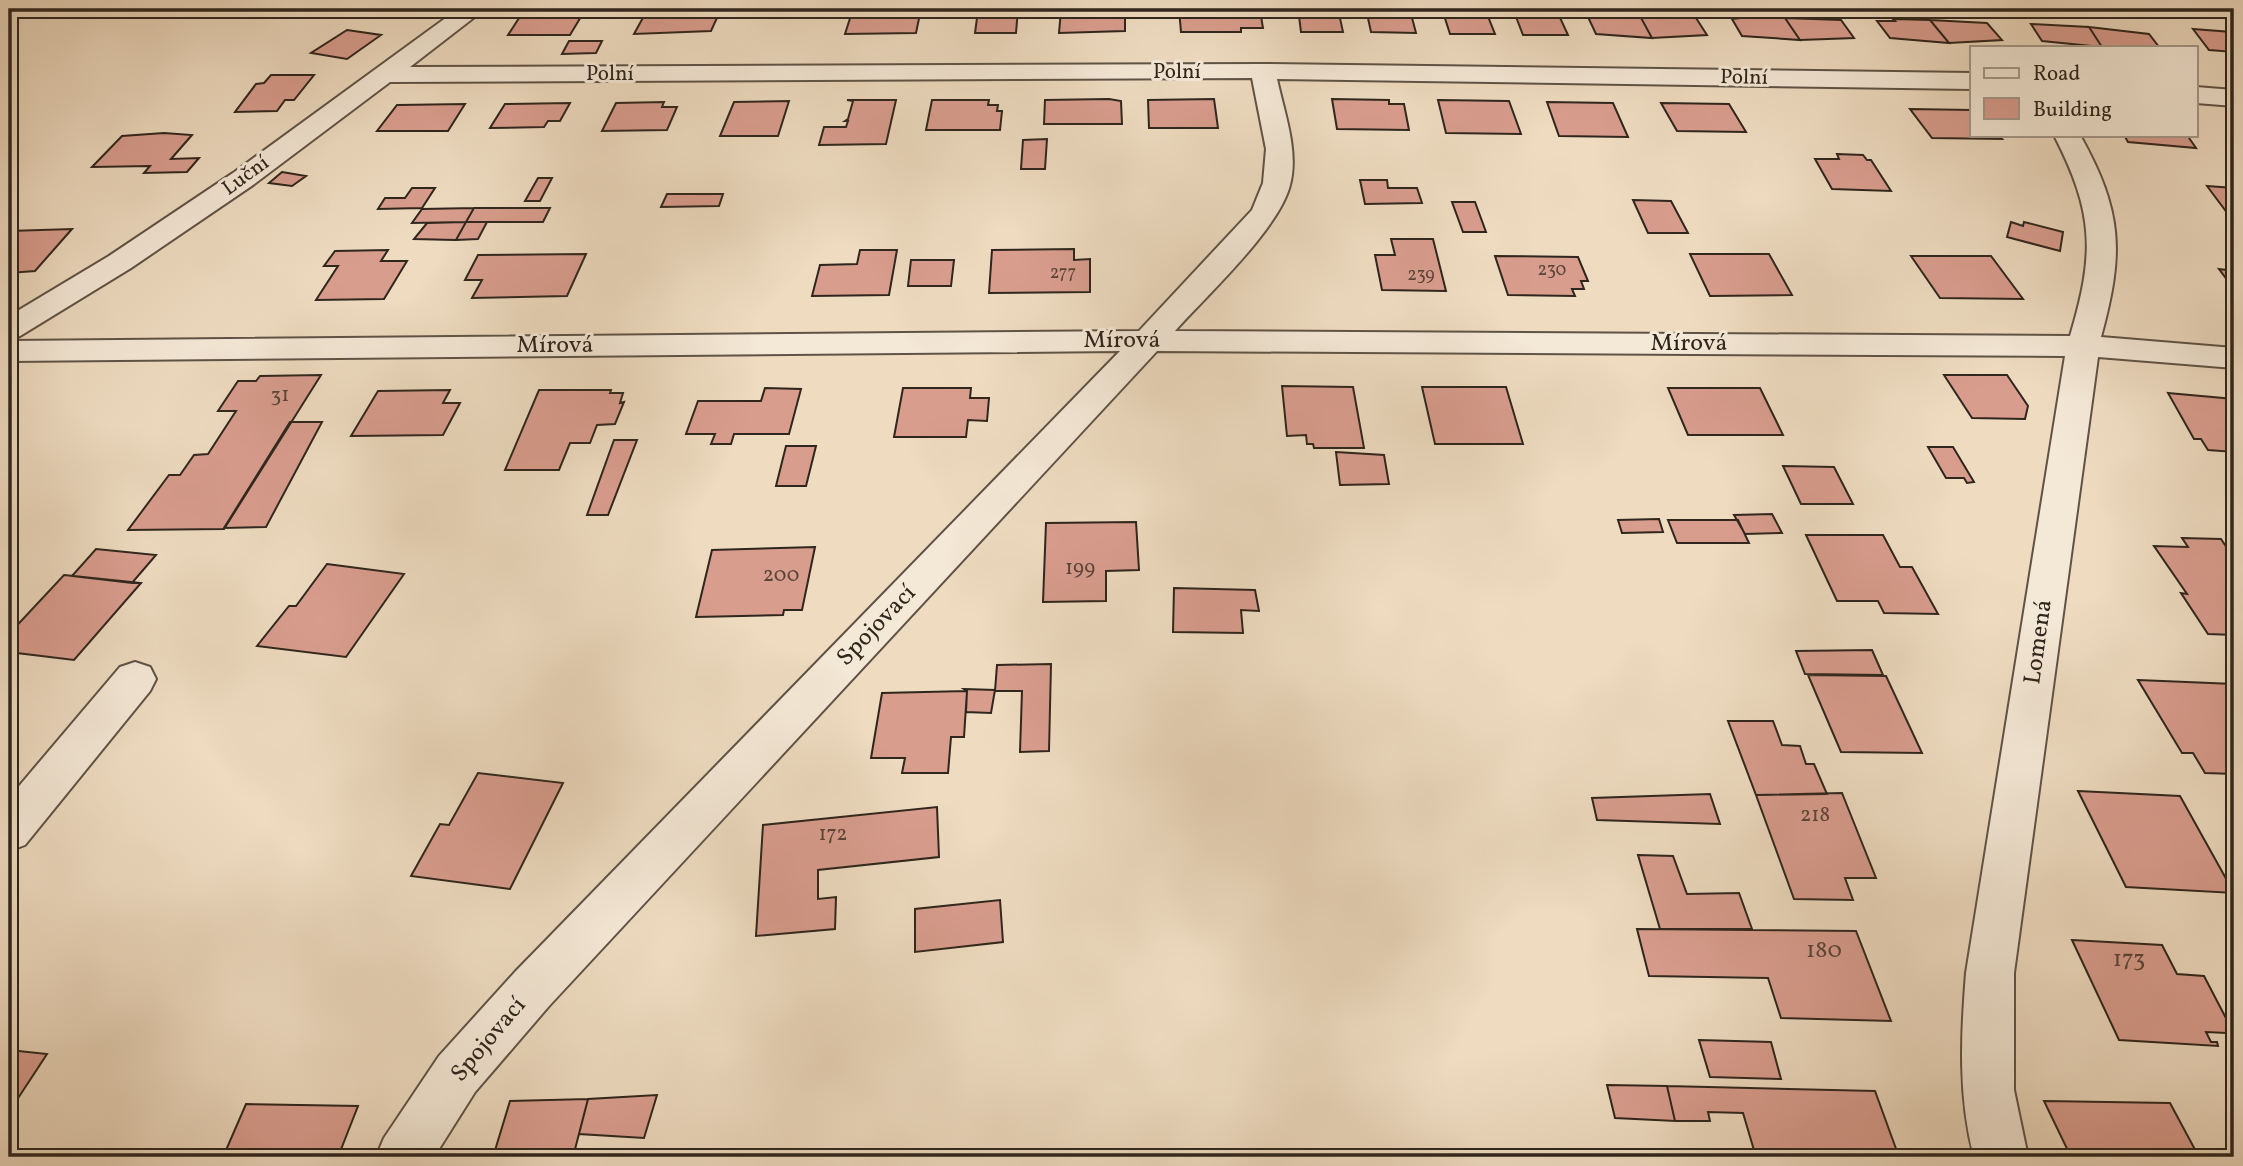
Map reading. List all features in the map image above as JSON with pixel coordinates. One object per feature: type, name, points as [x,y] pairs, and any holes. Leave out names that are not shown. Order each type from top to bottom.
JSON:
[{"type":"street","name":"Luční","points":[[9,328],[120,262],[180,222],[473,9]]},
{"type":"street","name":"Polní","points":[[383,75],[1264,71],[1970,81]]},
{"type":"street","name":"Spojovací","points":[[403,1157],[457,1074],[532,989],[1148,341],[1265,213],[1277,183],[1279,149],[1264,71]]},
{"type":"street","points":[[2198,94],[2234,97]]},
{"type":"street","name":"Lomená","points":[[2001,1157],[1996,1142],[1986,1053],[1990,973],[2083,346],[2100,289],[2104,242],[2098,199],[2067,136]]},
{"type":"street","name":"Mírová","points":[[9,351],[1148,341],[2083,346],[2234,358]]},
{"type":"street","points":[[9,831],[135,679]]},
{"type":"building","points":[[376,9],[413,9],[404,14]]},
{"type":"building","points":[[552,9],[579,9],[575,15],[582,15],[570,35],[508,35],[521,15],[548,15]]},
{"type":"building","points":[[683,9],[721,9],[711,31],[634,34],[645,14],[681,14]]},
{"type":"building","points":[[853,9],[921,9],[916,33],[845,34]]},
{"type":"building","points":[[986,9],[1018,9],[1016,33],[975,33],[977,18],[985,18]]},
{"type":"building","points":[[1125,9],[1125,31],[1059,33],[1061,10]]},
{"type":"building","points":[[1179,9],[1260,10],[1263,28],[1241,28],[1241,32],[1181,32]]},
{"type":"building","points":[[1306,9],[1338,9],[1343,32],[1301,32],[1299,16],[1307,16]]},
{"type":"building","points":[[1366,9],[1410,10],[1416,33],[1371,32]]},
{"type":"building","points":[[1442,9],[1485,9],[1495,34],[1450,34]]},
{"type":"building","points":[[1513,9],[1556,9],[1568,35],[1523,35]]},
{"type":"building","points":[[1640,16],[1652,38],[1596,34],[1588,17]]},
{"type":"building","points":[[1640,16],[1696,18],[1707,35],[1652,38]]},
{"type":"building","points":[[1785,18],[1800,40],[1742,36],[1732,19]]},
{"type":"building","points":[[1785,18],[1841,20],[1854,38],[1800,40]]},
{"type":"building","points":[[1893,19],[1930,20],[1949,43],[1890,38],[1877,21],[1895,21]]},
{"type":"building","points":[[1930,20],[1987,23],[2002,40],[1949,43]]},
{"type":"building","points":[[2031,24],[2089,27],[2101,46],[2092,46],[2042,41]]},
{"type":"building","points":[[2089,27],[2149,34],[2158,46],[2101,46]]},
{"type":"building","points":[[2193,29],[2232,32],[2234,52],[2209,50]]},
{"type":"building","points":[[347,30],[381,35],[347,59],[311,53]]},
{"type":"building","points":[[569,41],[602,41],[596,53],[562,54]]},
{"type":"building","points":[[271,75],[314,75],[294,100],[285,100],[277,111],[235,112],[256,84],[264,83]]},
{"type":"building","points":[[1214,99],[1218,128],[1149,128],[1148,100]]},
{"type":"building","points":[[1332,99],[1389,100],[1389,104],[1404,104],[1409,130],[1337,129]]},
{"type":"building","points":[[847,100],[896,100],[886,144],[819,145],[824,127],[846,127],[848,121],[845,121],[853,101]]},
{"type":"building","points":[[932,100],[989,100],[988,105],[998,105],[997,111],[1002,111],[1000,130],[926,130]]},
{"type":"building","points":[[1045,100],[1121,101],[1122,124],[1044,124]]},
{"type":"building","points":[[1438,100],[1509,101],[1521,134],[1446,133]]},
{"type":"building","points":[[789,101],[778,136],[720,136],[734,102]]},
{"type":"building","points":[[664,102],[662,107],[677,107],[667,130],[602,131],[616,103]]},
{"type":"building","points":[[1547,102],[1613,103],[1628,137],[1559,136]]},
{"type":"building","points":[[570,103],[560,121],[548,121],[544,127],[490,128],[505,104]]},
{"type":"building","points":[[1661,103],[1729,104],[1746,132],[1677,131]]},
{"type":"building","points":[[465,104],[448,131],[377,131],[397,105]]},
{"type":"building","points":[[1910,109],[1970,110],[1970,136],[1999,136],[2002,139],[1932,138]]},
{"type":"building","points":[[164,133],[192,135],[171,159],[199,158],[187,172],[144,173],[150,166],[92,167],[122,136]]},
{"type":"building","points":[[2125,136],[2188,136],[2196,148],[2128,142]]},
{"type":"building","points":[[1047,139],[1045,169],[1021,169],[1023,140]]},
{"type":"building","points":[[1837,154],[1863,155],[1867,160],[1871,160],[1891,191],[1832,189],[1815,159],[1839,159]]},
{"type":"building","points":[[282,172],[306,176],[292,186],[269,183]]},
{"type":"building","points":[[538,178],[552,178],[540,201],[525,201]]},
{"type":"building","points":[[1360,180],[1387,180],[1388,188],[1417,188],[1422,203],[1365,204]]},
{"type":"building","points":[[2207,186],[2234,188],[2234,218],[2231,218]]},
{"type":"building","points":[[412,188],[435,188],[422,208],[378,209],[385,198],[405,198]]},
{"type":"building","points":[[667,194],[723,194],[719,206],[661,207]]},
{"type":"building","points":[[1633,200],[1671,201],[1688,233],[1648,233]]},
{"type":"building","points":[[1452,202],[1475,202],[1486,232],[1463,232]]},
{"type":"building","points":[[474,208],[466,222],[412,223],[422,209]]},
{"type":"building","points":[[474,208],[550,208],[543,222],[466,222]]},
{"type":"building","points":[[466,222],[487,222],[478,239],[456,240]]},
{"type":"building","points":[[466,222],[456,240],[414,239],[427,223]]},
{"type":"building","points":[[2011,222],[2023,226],[2024,222],[2063,232],[2060,251],[2007,237]]},
{"type":"building","points":[[72,229],[35,271],[9,273],[9,231]]},
{"type":"building","points":[[1391,239],[1433,239],[1446,291],[1382,290],[1375,255],[1395,255]]},
{"type":"building","points":[[1074,249],[1074,260],[1090,259],[1090,292],[989,293],[992,250]]},
{"type":"building","points":[[388,250],[381,261],[407,261],[384,299],[316,300],[338,266],[324,266],[335,251]]},
{"type":"building","points":[[860,250],[897,250],[889,295],[812,296],[820,265],[857,264]]},
{"type":"building","points":[[586,254],[567,296],[472,298],[482,280],[465,280],[478,255]]},
{"type":"building","points":[[1690,254],[1769,254],[1792,295],[1710,296]]},
{"type":"building","points":[[1495,256],[1578,257],[1588,281],[1581,281],[1584,289],[1572,289],[1575,296],[1508,295]]},
{"type":"building","points":[[1911,256],[1991,256],[2023,299],[1940,298]]},
{"type":"building","points":[[911,260],[954,260],[951,286],[908,286]]},
{"type":"building","points":[[2219,269],[2234,271],[2234,289]]},
{"type":"building","points":[[321,375],[224,529],[128,530],[169,475],[180,475],[194,455],[208,454],[236,411],[218,411],[238,381],[256,381],[260,376]]},
{"type":"building","points":[[1944,375],[2007,375],[2028,406],[2025,419],[1972,418]]},
{"type":"building","points":[[1282,386],[1353,387],[1364,448],[1314,448],[1313,444],[1307,444],[1306,435],[1287,436]]},
{"type":"building","points":[[1422,387],[1506,387],[1523,444],[1435,444]]},
{"type":"building","points":[[765,388],[801,389],[789,434],[734,434],[731,444],[711,444],[715,434],[686,434],[698,401],[761,401]]},
{"type":"building","points":[[903,388],[971,388],[970,398],[989,398],[987,421],[968,420],[966,437],[894,437]]},
{"type":"building","points":[[1668,388],[1760,388],[1783,435],[1688,435]]},
{"type":"building","points":[[450,390],[443,403],[460,403],[443,435],[351,436],[378,391]]},
{"type":"building","points":[[539,390],[611,390],[610,393],[623,393],[620,403],[624,402],[615,424],[597,425],[590,443],[570,443],[559,470],[505,470]]},
{"type":"building","points":[[2168,393],[2234,399],[2234,452],[2208,450],[2201,439],[2194,439]]},
{"type":"building","points":[[290,422],[322,422],[266,527],[224,528]]},
{"type":"building","points":[[614,440],[637,440],[608,515],[587,515]]},
{"type":"building","points":[[786,446],[816,446],[806,486],[776,486]]},
{"type":"building","points":[[1928,447],[1953,447],[1974,482],[1967,483],[1964,478],[1946,478]]},
{"type":"building","points":[[1336,452],[1384,455],[1389,484],[1340,485]]},
{"type":"building","points":[[1783,466],[1834,467],[1853,504],[1801,504]]},
{"type":"building","points":[[1772,514],[1782,533],[1745,534],[1734,515]]},
{"type":"building","points":[[1659,519],[1663,532],[1622,533],[1618,520]]},
{"type":"building","points":[[1668,520],[1738,520],[1749,543],[1677,543]]},
{"type":"building","points":[[1136,522],[1139,570],[1106,571],[1106,601],[1043,602],[1046,523]]},
{"type":"building","points":[[1806,535],[1883,535],[1900,567],[1912,567],[1938,614],[1884,613],[1878,601],[1837,601]]},
{"type":"building","points":[[2182,538],[2221,539],[2227,548],[2234,548],[2234,635],[2208,634],[2181,593],[2187,594],[2154,546],[2188,547]]},
{"type":"building","points":[[815,547],[802,610],[784,610],[783,615],[696,617],[712,550]]},
{"type":"building","points":[[96,549],[156,555],[132,583],[72,576]]},
{"type":"building","points":[[327,564],[404,574],[346,657],[257,646],[289,606],[296,606]]},
{"type":"building","points":[[64,575],[141,583],[74,660],[9,652],[9,634]]},
{"type":"building","points":[[1174,588],[1255,590],[1259,611],[1241,610],[1243,633],[1173,632]]},
{"type":"building","points":[[1872,650],[1883,675],[1805,674],[1796,651]]},
{"type":"building","points":[[1051,664],[1049,751],[1020,752],[1022,691],[995,691],[997,665]]},
{"type":"building","points":[[1808,675],[1886,676],[1922,753],[1841,752]]},
{"type":"building","points":[[2138,680],[2234,684],[2234,774],[2205,773],[2193,753],[2182,753]]},
{"type":"building","points":[[964,689],[995,690],[991,713],[966,712],[967,691]]},
{"type":"building","points":[[967,691],[964,737],[951,737],[948,773],[902,773],[905,758],[871,758],[882,693]]},
{"type":"building","points":[[1728,721],[1773,721],[1782,745],[1800,746],[1806,764],[1814,764],[1827,794],[1756,795]]},
{"type":"building","points":[[478,773],[563,783],[510,889],[411,876],[440,824],[449,825]]},
{"type":"building","points":[[2078,791],[2180,796],[2234,893],[2126,887]]},
{"type":"building","points":[[1842,793],[1876,878],[1845,878],[1853,900],[1794,899],[1756,795]]},
{"type":"building","points":[[1710,794],[1720,824],[1597,820],[1592,798]]},
{"type":"building","points":[[937,807],[939,857],[818,870],[818,899],[836,897],[835,929],[756,936],[763,825]]},
{"type":"building","points":[[1638,855],[1673,856],[1687,894],[1739,893],[1752,929],[1660,929]]},
{"type":"building","points":[[1000,900],[1003,942],[915,952],[915,909]]},
{"type":"building","points":[[1637,929],[1856,931],[1891,1021],[1781,1018],[1768,978],[1649,976]]},
{"type":"building","points":[[2072,940],[2162,945],[2177,974],[2204,976],[2234,1030],[2227,1033],[2206,1032],[2211,1042],[2217,1042],[2218,1046],[2119,1040]]},
{"type":"building","points":[[1699,1040],[1771,1042],[1781,1079],[1710,1077]]},
{"type":"building","points":[[9,1050],[47,1054],[9,1112]]},
{"type":"building","points":[[1607,1085],[1667,1086],[1675,1121],[1615,1118]]},
{"type":"building","points":[[1667,1086],[1875,1091],[1899,1157],[1756,1157],[1743,1113],[1708,1112],[1710,1121],[1675,1121]]},
{"type":"building","points":[[657,1095],[644,1138],[579,1134],[588,1099]]},
{"type":"building","points":[[588,1099],[573,1157],[493,1157],[510,1101]]},
{"type":"building","points":[[2044,1101],[2170,1103],[2199,1157],[2071,1157]]},
{"type":"building","points":[[246,1104],[358,1106],[338,1157],[223,1157]]}]
